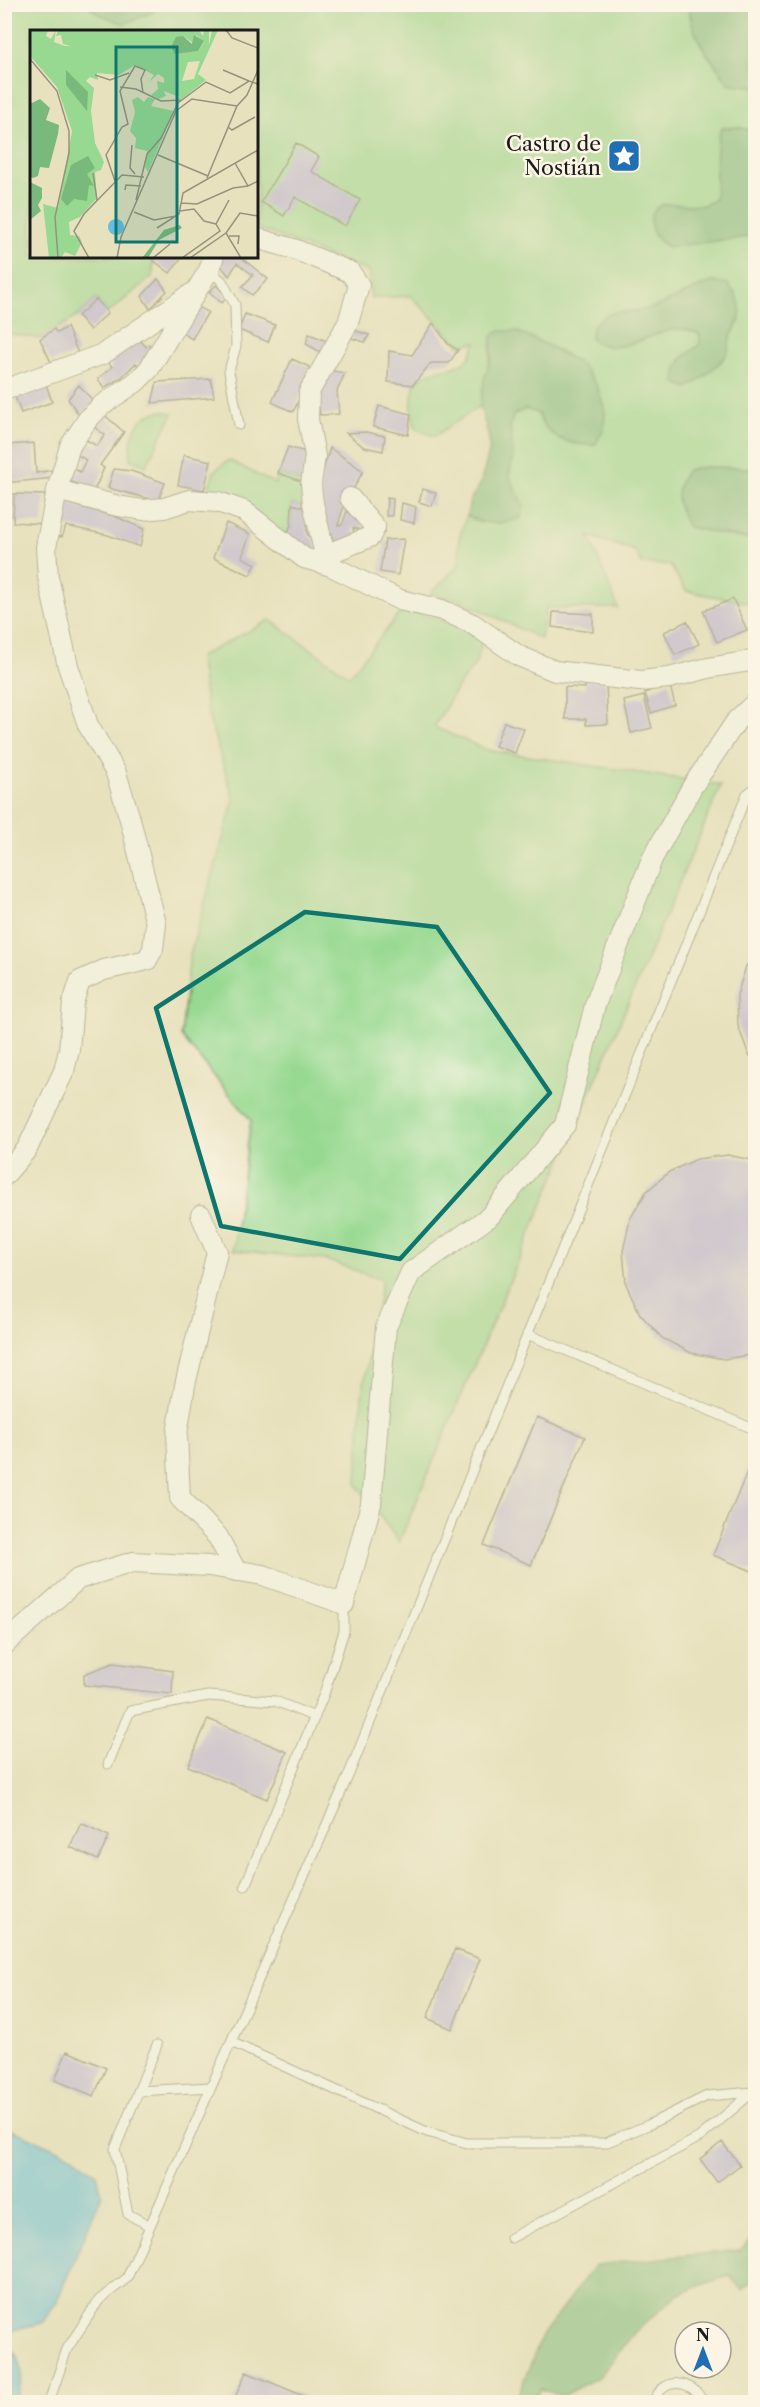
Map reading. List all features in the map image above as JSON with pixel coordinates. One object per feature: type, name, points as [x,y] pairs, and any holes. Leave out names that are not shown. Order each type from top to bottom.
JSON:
[{"type":"street","points":[[258,239],[294,249],[350,272],[359,285],[348,323],[309,392],[308,418],[315,456],[311,484],[312,503],[328,561]]},
{"type":"street","points":[[4,1176],[27,1149],[64,1071],[69,1050],[72,1003],[80,981],[104,970],[147,960],[153,949],[156,924],[116,773],[88,725],[68,666],[48,577],[46,547],[57,490],[70,447],[88,419],[102,405],[136,382],[149,369],[199,289],[212,263]]},
{"type":"street","points":[[4,390],[103,354],[199,289]]},
{"type":"street","points":[[57,490],[118,506],[144,510],[164,508],[189,500],[218,502],[244,510],[304,558],[328,561],[400,600],[442,610],[473,624],[519,656],[555,670],[640,681],[669,678],[708,668],[756,660]]},
{"type":"street","points":[[328,561],[370,537],[375,527],[350,498]]},
{"type":"street","points":[[4,1645],[78,1579],[133,1562],[209,1566],[263,1575],[344,1604],[371,1504],[386,1327],[411,1272],[489,1218],[565,1125],[595,1005],[652,859],[692,787],[737,720],[756,702]]},
{"type":"street","points":[[201,1215],[217,1252],[185,1385],[177,1434],[180,1498],[218,1537],[237,1570]]},
{"type":"lane","points":[[212,263],[235,305],[236,346],[229,370],[239,425]]},
{"type":"lane","points":[[50,2403],[67,2349],[99,2300],[127,2278],[349,1774],[747,794],[756,787]]},
{"type":"lane","points":[[527,1334],[756,1430]]},
{"type":"lane","points":[[245,1886],[315,1717],[344,1631],[344,1604]]},
{"type":"lane","points":[[108,1764],[130,1711],[208,1696],[275,1701],[315,1717]]},
{"type":"lane","points":[[231,2043],[427,2132],[467,2143],[605,2143],[707,2096],[754,2091]]},
{"type":"lane","points":[[150,2226],[128,2214],[115,2150],[157,2045]]},
{"type":"lane","points":[[138,2091],[211,2087]]},
{"type":"lane","points":[[511,2238],[700,2137],[754,2091]]},
{"type":"lane","points":[[654,2403],[659,2391],[675,2383],[694,2389],[702,2403]]},
{"type":"highlighted area","points":[[305,912],[437,927],[550,1093],[400,1259],[221,1226],[156,1008]]},
{"type":"green space","points":[[4,5],[689,5],[690,17],[697,37],[708,56],[729,83],[755,87],[755,132],[745,129],[750,237],[756,237],[756,468],[705,467],[688,527],[755,541],[755,604],[686,591],[670,565],[642,564],[635,551],[589,536],[618,608],[546,608],[541,639],[460,600],[430,594],[459,565],[459,538],[467,515],[479,523],[524,507],[509,476],[513,454],[510,425],[514,414],[526,409],[538,413],[542,424],[566,354],[532,339],[492,337],[480,406],[435,436],[417,430],[412,414],[414,386],[425,374],[459,365],[468,359],[476,342],[460,346],[411,296],[371,298],[369,272],[258,228],[258,30],[30,30],[30,258],[155,258],[153,276],[108,313],[96,299],[78,316],[40,339],[5,333]],"holes":[[[740,320],[729,340],[727,352],[722,361],[711,368],[705,376],[680,360],[700,344],[700,335],[693,331],[672,330],[637,342],[612,346],[592,332]]]},
{"type":"green space","points":[[87,5],[156,5],[153,12],[124,24],[99,14]]},
{"type":"green space","points":[[689,5],[755,5],[755,87],[729,83],[698,37],[693,27]]},
{"type":"green space","points":[[739,127],[755,132],[755,236],[668,247],[653,233],[651,215],[662,205],[704,205],[715,199],[719,133],[722,128]]},
{"type":"green space","points":[[712,282],[727,283],[737,297],[740,318],[731,335],[726,355],[697,382],[687,388],[676,383],[677,370],[685,356],[700,344],[700,335],[686,330],[673,330],[617,347],[604,346],[591,339],[592,327],[607,315],[652,308]]},
{"type":"green space","points":[[498,331],[516,331],[581,364],[597,386],[605,410],[604,429],[595,445],[576,444],[553,435],[538,413],[526,409],[514,414],[510,425],[513,454],[509,476],[524,507],[521,518],[507,522],[487,523],[467,515],[470,500],[480,485],[489,452],[489,438],[480,406],[485,375],[491,359],[492,337]]},
{"type":"green space","points":[[162,411],[173,413],[146,466],[130,459],[131,441],[136,427],[145,417]]},
{"type":"green space","points":[[229,460],[275,484],[278,473],[307,484],[307,508],[292,504],[291,525],[286,536],[207,493],[214,471]]},
{"type":"green space","points":[[705,467],[755,468],[755,541],[688,527],[678,505],[677,492],[687,470]]},
{"type":"green space","points":[[403,609],[455,624],[483,639],[476,663],[456,689],[434,727],[487,750],[721,785],[399,1542],[357,1485],[362,1395],[382,1280],[326,1260],[233,1250],[251,1120],[181,1036],[190,955],[234,800],[208,715],[199,657],[270,620],[349,676]]},
{"type":"green space","points":[[755,2237],[755,2279],[742,2290],[729,2275],[679,2294],[635,2332],[600,2376],[562,2396],[541,2389],[533,2402],[515,2402],[543,2334],[595,2265],[740,2250]]},
{"type":"water","points":[[5,2127],[73,2156],[97,2174],[102,2195],[56,2303],[42,2323],[13,2330],[4,2327]]},
{"type":"water","points":[[5,2344],[17,2357],[22,2370],[15,2402],[5,2402]]},
{"type":"building","points":[[296,143],[319,157],[311,171],[360,200],[345,226],[295,197],[284,216],[261,202]]},
{"type":"building","points":[[154,258],[181,258],[170,273],[153,260]]},
{"type":"building","points":[[221,258],[242,258],[268,279],[252,295],[242,287],[253,275],[237,263],[229,276],[222,267]]},
{"type":"building","points":[[158,279],[167,291],[150,309],[142,296]]},
{"type":"building","points":[[216,285],[227,297],[222,303],[209,292]]},
{"type":"building","points":[[96,299],[108,313],[90,330],[78,316]]},
{"type":"building","points":[[196,306],[208,312],[192,339],[181,332]]},
{"type":"building","points":[[245,314],[275,325],[268,342],[239,330]]},
{"type":"building","points":[[433,323],[448,344],[458,350],[449,363],[431,363],[413,385],[388,382],[389,351],[412,355]]},
{"type":"building","points":[[67,327],[78,353],[51,362],[40,339],[54,329],[57,333]]},
{"type":"building","points":[[353,330],[369,335],[365,342],[351,338]]},
{"type":"building","points":[[309,334],[329,342],[324,354],[306,344]]},
{"type":"building","points":[[137,336],[146,347],[149,344],[153,350],[139,367],[136,363],[122,377],[104,388],[98,379],[112,367],[106,359]]},
{"type":"building","points":[[292,359],[314,369],[293,412],[272,402]]},
{"type":"building","points":[[327,370],[345,373],[337,391],[339,414],[320,415],[316,392]]},
{"type":"building","points":[[211,379],[214,397],[152,403],[157,382]]},
{"type":"building","points":[[46,384],[52,402],[21,413],[15,396]]},
{"type":"building","points":[[79,385],[96,404],[79,415],[68,399]]},
{"type":"building","points":[[379,406],[411,414],[408,435],[373,427]]},
{"type":"building","points":[[101,412],[124,432],[100,465],[104,468],[94,491],[69,481],[74,469],[80,472],[86,460],[76,454],[83,438],[97,446],[105,435],[90,424]]},
{"type":"building","points":[[366,432],[385,436],[383,451],[364,447],[346,433]]},
{"type":"building","points":[[34,443],[36,473],[53,470],[54,478],[4,483],[4,463],[12,462],[8,445]]},
{"type":"building","points":[[288,447],[309,453],[301,481],[278,473]]},
{"type":"building","points":[[330,448],[363,471],[343,509],[338,525],[342,525],[347,511],[364,521],[361,530],[353,528],[355,539],[333,544],[332,533],[326,534],[320,480]]},
{"type":"building","points":[[184,455],[211,461],[204,490],[178,485]]},
{"type":"building","points":[[114,469],[131,471],[165,483],[158,501],[108,488]]},
{"type":"building","points":[[423,489],[436,493],[432,506],[419,502]]},
{"type":"building","points":[[14,494],[45,495],[43,524],[13,522]]},
{"type":"building","points":[[387,498],[393,499],[392,516],[386,516]]},
{"type":"building","points":[[62,502],[114,516],[144,529],[140,547],[108,535],[66,526],[62,537],[53,536]]},
{"type":"building","points":[[402,503],[416,507],[414,523],[400,520]]},
{"type":"building","points":[[292,504],[307,508],[307,534],[315,540],[318,556],[286,536],[291,525]]},
{"type":"building","points":[[226,523],[250,534],[242,557],[256,564],[250,575],[213,558]]},
{"type":"building","points":[[404,539],[398,575],[380,572],[385,540]]},
{"type":"building","points":[[733,599],[747,630],[717,642],[703,611]]},
{"type":"building","points":[[553,612],[593,614],[593,632],[552,627]]},
{"type":"building","points":[[687,621],[699,644],[675,655],[664,632]]},
{"type":"building","points":[[585,680],[606,683],[608,724],[586,725],[586,719],[565,719],[565,687],[585,688]]},
{"type":"building","points":[[669,682],[675,705],[651,713],[645,693]]},
{"type":"building","points":[[644,696],[652,728],[631,733],[624,701]]},
{"type":"building","points":[[504,722],[524,729],[515,753],[495,746]]},
{"type":"building","points":[[756,954],[756,1062],[749,1055],[738,1026],[737,995],[746,966]]},
{"type":"building","points":[[728,1155],[756,1161],[756,1354],[724,1359],[691,1353],[662,1338],[640,1314],[626,1284],[623,1251],[630,1219],[646,1192],[669,1172],[697,1159]]},
{"type":"building","points":[[537,1417],[585,1437],[531,1565],[484,1545]]},
{"type":"building","points":[[749,1467],[756,1470],[756,1562],[752,1571],[713,1555]]},
{"type":"building","points":[[113,1663],[173,1671],[172,1694],[84,1685],[84,1674]]},
{"type":"building","points":[[208,1719],[287,1752],[267,1799],[188,1766]]},
{"type":"building","points":[[81,1823],[109,1836],[98,1860],[70,1847]]},
{"type":"building","points":[[455,1949],[480,1959],[452,2029],[427,2018]]},
{"type":"building","points":[[67,2051],[106,2068],[94,2096],[55,2080]]},
{"type":"building","points":[[722,2142],[740,2165],[717,2182],[700,2159]]},
{"type":"building","points":[[246,2372],[318,2402],[233,2402]]},
{"type":"place","name":"Castro de Nostián","points":[[624,156]]}]
